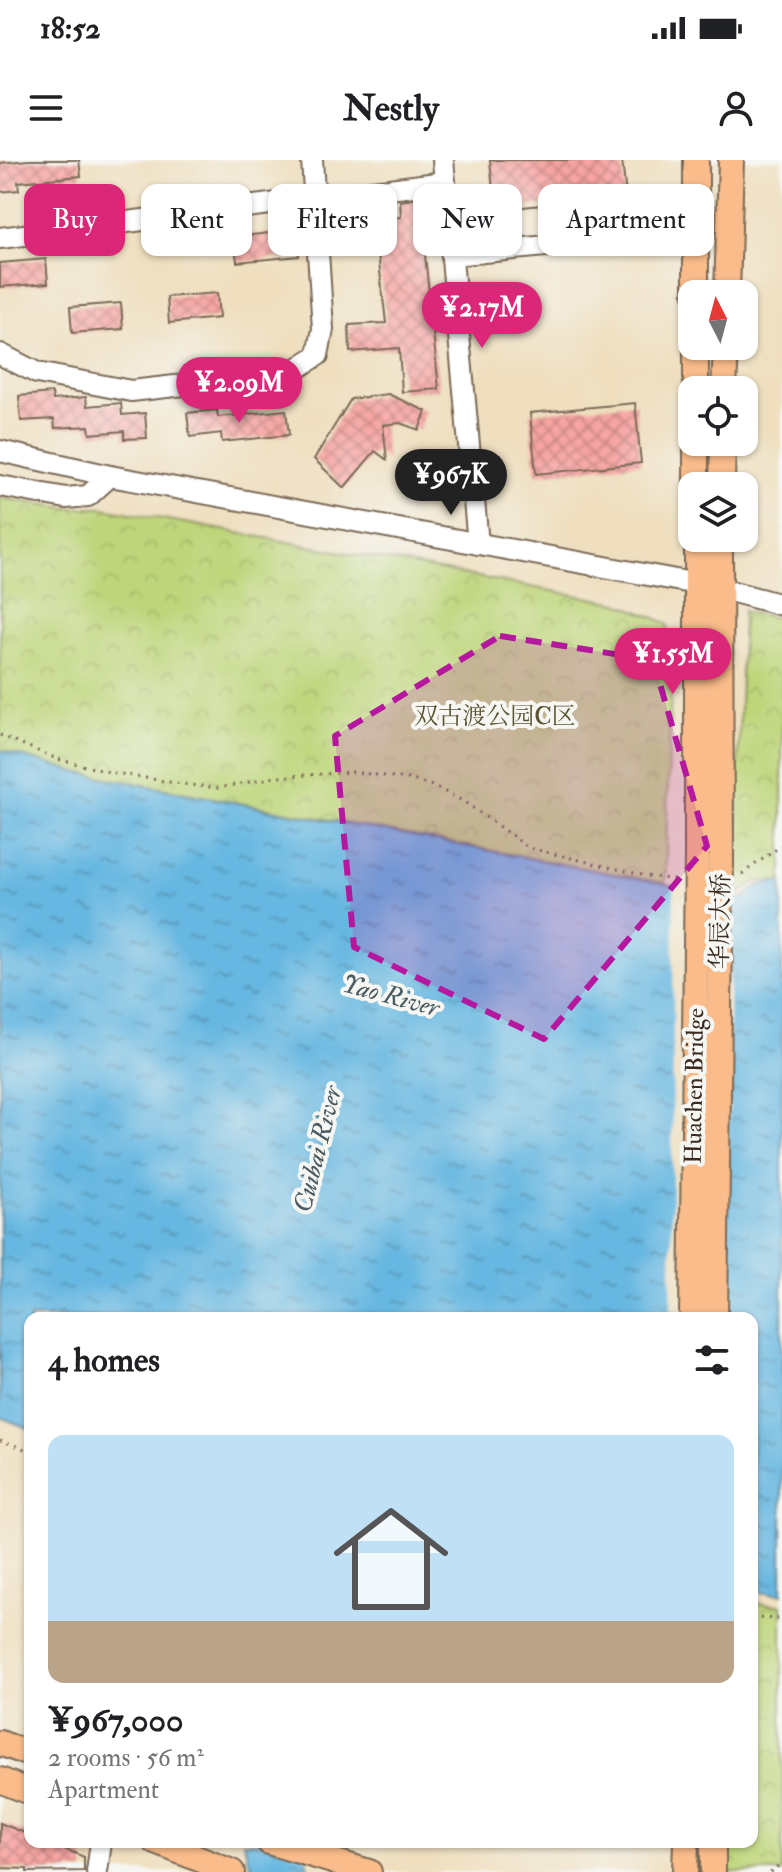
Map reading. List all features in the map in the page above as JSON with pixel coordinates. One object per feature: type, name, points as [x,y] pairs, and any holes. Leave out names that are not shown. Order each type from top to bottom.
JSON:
[{"type":"main road","points":[[696,160],[696,184]]},
{"type":"main road","points":[[727,280],[731,160]]},
{"type":"main road","points":[[696,256],[696,280]]},
{"type":"main road","points":[[700,552],[708,586],[709,856]]},
{"type":"main road","points":[[708,586],[716,552]]},
{"type":"main road","name":"Huachen Bridge","points":[[692,1312],[709,856]]},
{"type":"main road","name":"华辰大桥","points":[[709,856],[715,1312]]},
{"type":"main road","points":[[0,1743],[24,1752]]},
{"type":"main road","points":[[0,1780],[24,1790]]},
{"type":"main road","points":[[171,1848],[232,1872]]},
{"type":"main road","points":[[289,1848],[369,1872]]},
{"type":"main road","points":[[685,1872],[686,1848]]},
{"type":"main road","points":[[713,1848],[713,1872]]},
{"type":"street","points":[[312,160],[314,184]]},
{"type":"street","points":[[397,188],[445,182],[443,160]]},
{"type":"street","points":[[0,238],[268,205]]},
{"type":"street","points":[[0,354],[37,373],[131,391],[290,373],[318,355],[323,329],[319,256]]},
{"type":"street","points":[[452,256],[478,544]]},
{"type":"street","points":[[0,451],[110,476],[708,586],[782,605]]},
{"type":"street","points":[[0,486],[66,498],[88,496],[110,476]]},
{"type":"street","points":[[97,1872],[100,1848]]},
{"type":"path","points":[[0,735],[57,759],[109,772],[218,788],[276,777],[352,772],[409,779],[433,786],[463,801],[529,848],[677,880]]},
{"type":"path","points":[[738,877],[782,845]]},
{"type":"path","points":[[0,1440],[24,1449]]},
{"type":"path","points":[[758,1618],[782,1619]]},
{"type":"path","points":[[770,1872],[782,1863]]},
{"type":"highlighted area","points":[[500,636],[653,660],[707,846],[544,1039],[354,947],[335,736]]},
{"type":"green space","name":"双古渡公园C区","points":[[0,498],[66,508],[103,508],[618,603],[667,623],[672,652],[665,883],[80,773],[0,750]]},
{"type":"green space","points":[[743,611],[782,619],[782,881],[757,881],[737,896],[735,866]]},
{"type":"green space","points":[[758,1603],[782,1605],[782,1872],[724,1872],[725,1848],[758,1848]]},
{"type":"water","points":[[0,750],[80,773],[743,899],[759,885],[782,882],[782,1594],[758,1592],[758,1312],[24,1312],[24,1427],[0,1417]]},
{"type":"water","points":[[245,1848],[304,1848],[310,1872],[253,1872]]},
{"type":"pier","points":[[674,881],[730,893],[727,1312],[671,1312]]},
{"type":"building","points":[[79,160],[81,176],[18,182],[19,190],[0,192],[0,163]]},
{"type":"building","points":[[490,160],[622,160],[625,184],[538,184],[538,205],[522,207],[522,184],[492,184]]},
{"type":"building","points":[[413,199],[413,256],[425,256],[439,389],[402,392],[399,348],[350,352],[349,325],[386,323],[378,256],[397,256],[400,201]]},
{"type":"building","points":[[268,233],[268,256],[299,256],[237,262],[236,256],[252,256],[252,235]]},
{"type":"building","points":[[46,259],[48,283],[0,287],[0,263]]},
{"type":"building","points":[[217,293],[219,318],[169,323],[167,297]]},
{"type":"building","points":[[121,303],[123,329],[72,333],[70,307]]},
{"type":"building","points":[[52,393],[53,400],[86,397],[87,406],[121,403],[122,415],[145,413],[147,438],[124,439],[124,431],[90,434],[89,426],[55,428],[54,419],[21,421],[19,396]]},
{"type":"building","points":[[388,394],[426,411],[419,430],[400,423],[383,425],[387,460],[375,451],[344,488],[314,459],[351,399]]},
{"type":"building","points":[[635,403],[641,463],[536,474],[530,413]]},
{"type":"building","points":[[217,410],[218,417],[286,410],[289,435],[222,442],[221,433],[190,437],[187,413]]},
{"type":"building","points":[[0,1823],[24,1833],[24,1848],[62,1848],[84,1857],[84,1871],[27,1872],[27,1869],[0,1868]]},
{"type":"water label","name":"Yao River","points":[[391,995]]},
{"type":"water label","name":"Cuibai River","points":[[317,1149]]}]
